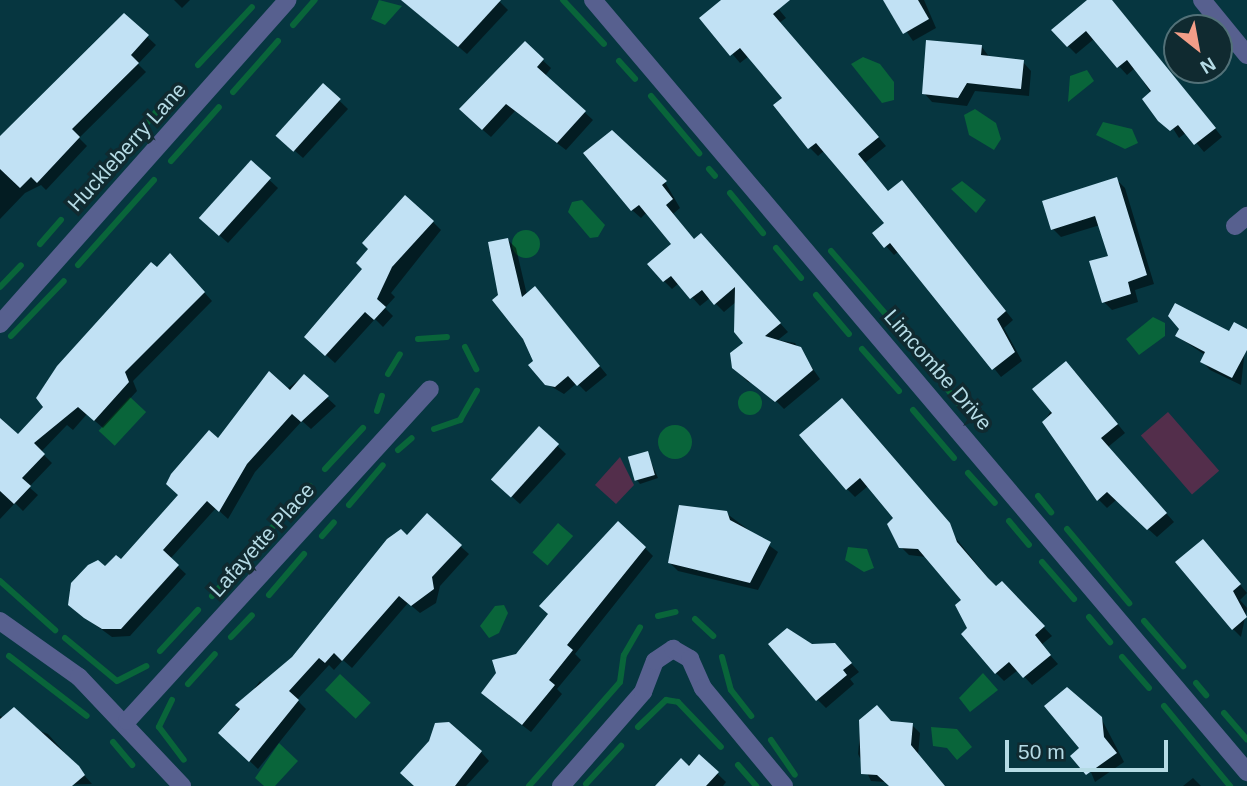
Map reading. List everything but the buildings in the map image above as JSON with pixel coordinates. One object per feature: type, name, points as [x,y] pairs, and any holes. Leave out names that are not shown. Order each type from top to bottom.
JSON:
[{"type":"street","name":"Huckleberry Lane","points":[[0,324],[288,0]]},
{"type":"street","name":"Limcombe Drive","points":[[593,0],[1247,772]]},
{"type":"street","points":[[1202,0],[1247,55]]},
{"type":"street","name":"Lafayette Place","points":[[127,721],[430,389]]},
{"type":"street","points":[[0,621],[79,677],[127,721],[183,786]]},
{"type":"street","points":[[561,786],[643,692],[654,661],[673,649],[690,659],[703,688],[784,786]]},
{"type":"shaded area","points":[[379,0],[402,6],[385,25],[371,19]]},
{"type":"shaded area","points":[[863,57],[880,64],[894,82],[894,100],[882,103],[851,64]]},
{"type":"shaded area","points":[[1087,70],[1094,81],[1068,102],[1070,76]]},
{"type":"shaded area","points":[[975,109],[996,123],[1001,139],[994,150],[969,135],[964,115]]},
{"type":"shaded area","points":[[1103,122],[1132,129],[1138,143],[1125,149],[1096,135]]},
{"type":"shaded area","points":[[962,181],[986,200],[976,213],[951,189]]},
{"type":"shaded area","points":[[582,200],[605,225],[598,237],[590,238],[568,212],[572,202]]},
{"type":"shaded area","points":[[526,230],[536,234],[540,244],[536,254],[526,258],[516,254],[512,244],[516,234]]},
{"type":"shaded area","points":[[1153,317],[1165,323],[1165,336],[1139,355],[1126,339]]},
{"type":"shaded area","points":[[750,391],[761,398],[762,403],[755,414],[750,415],[739,408],[738,403],[745,392]]},
{"type":"shaded area","points":[[130,397],[146,412],[115,446],[99,431]]},
{"type":"shaded area","points":[[1168,412],[1219,471],[1192,494],[1141,436]]},
{"type":"shaded area","points":[[675,425],[687,430],[692,442],[687,454],[675,459],[663,454],[658,442],[663,430]]},
{"type":"shaded area","points":[[620,457],[634,485],[616,504],[595,485]]},
{"type":"shaded area","points":[[558,523],[573,536],[548,566],[532,552]]},
{"type":"shaded area","points":[[848,547],[867,549],[874,568],[864,572],[845,560]]},
{"type":"shaded area","points":[[504,605],[508,613],[499,633],[489,638],[480,626],[495,606]]},
{"type":"shaded area","points":[[983,673],[998,690],[970,712],[959,698]]},
{"type":"shaded area","points":[[340,674],[371,703],[356,719],[325,690]]},
{"type":"shaded area","points":[[931,727],[957,729],[972,747],[957,760],[947,748],[933,746]]},
{"type":"shaded area","points":[[279,743],[298,761],[275,786],[264,786],[255,778]]},
{"type":"waterway","points":[[293,25],[315,0]]},
{"type":"waterway","points":[[563,0],[604,44]]},
{"type":"waterway","points":[[198,65],[252,7]]},
{"type":"waterway","points":[[233,92],[278,41]]},
{"type":"waterway","points":[[619,61],[635,79]]},
{"type":"waterway","points":[[141,130],[176,88]]},
{"type":"waterway","points":[[651,96],[699,153]]},
{"type":"waterway","points":[[171,161],[219,107]]},
{"type":"waterway","points":[[118,157],[129,144]]},
{"type":"waterway","points":[[709,169],[715,176]]},
{"type":"waterway","points":[[77,203],[103,174]]},
{"type":"waterway","points":[[78,265],[154,180]]},
{"type":"waterway","points":[[730,193],[763,233]]},
{"type":"waterway","points":[[40,244],[61,220]]},
{"type":"waterway","points":[[776,248],[801,278]]},
{"type":"waterway","points":[[831,251],[889,318]]},
{"type":"waterway","points":[[0,287],[21,265]]},
{"type":"waterway","points":[[11,336],[64,281]]},
{"type":"waterway","points":[[816,295],[849,334]]},
{"type":"waterway","points":[[904,336],[931,369]]},
{"type":"waterway","points":[[418,339],[447,337]]},
{"type":"waterway","points":[[465,347],[476,369]]},
{"type":"waterway","points":[[862,349],[899,391]]},
{"type":"waterway","points":[[388,374],[400,354]]},
{"type":"waterway","points":[[434,429],[460,420],[477,390]]},
{"type":"waterway","points":[[948,390],[962,408]]},
{"type":"waterway","points":[[377,411],[382,396]]},
{"type":"waterway","points":[[913,410],[954,458]]},
{"type":"waterway","points":[[325,469],[363,428]]},
{"type":"waterway","points":[[398,450],[412,438]]},
{"type":"waterway","points":[[349,505],[383,465]]},
{"type":"waterway","points":[[968,473],[995,503]]},
{"type":"waterway","points":[[289,509],[310,486]]},
{"type":"waterway","points":[[1038,496],[1051,512]]},
{"type":"waterway","points":[[1009,521],[1029,545]]},
{"type":"waterway","points":[[248,554],[277,522]]},
{"type":"waterway","points":[[322,536],[334,522]]},
{"type":"waterway","points":[[1067,529],[1129,603]]},
{"type":"waterway","points":[[269,595],[304,554]]},
{"type":"waterway","points":[[1042,562],[1074,599]]},
{"type":"waterway","points":[[0,581],[55,630]]},
{"type":"waterway","points":[[212,596],[225,581]]},
{"type":"waterway","points":[[160,651],[198,610]]},
{"type":"waterway","points":[[658,616],[676,612]]},
{"type":"waterway","points":[[231,637],[252,615]]},
{"type":"waterway","points":[[1089,617],[1110,642]]},
{"type":"waterway","points":[[695,619],[713,636]]},
{"type":"waterway","points":[[1144,621],[1183,666]]},
{"type":"waterway","points":[[529,786],[620,682],[624,655],[640,627]]},
{"type":"waterway","points":[[65,638],[117,681],[146,666]]},
{"type":"waterway","points":[[188,684],[215,654]]},
{"type":"waterway","points":[[9,656],[87,716]]},
{"type":"waterway","points":[[722,657],[731,690],[751,716]]},
{"type":"waterway","points":[[1122,657],[1149,688]]},
{"type":"waterway","points":[[1196,683],[1206,695]]},
{"type":"waterway","points":[[172,700],[159,727],[184,760]]},
{"type":"waterway","points":[[638,727],[666,700],[678,702],[721,747]]},
{"type":"waterway","points":[[1164,706],[1230,786]]},
{"type":"waterway","points":[[1224,713],[1247,739]]},
{"type":"waterway","points":[[771,740],[795,775]]},
{"type":"waterway","points":[[113,742],[132,765]]},
{"type":"waterway","points":[[586,784],[621,746]]},
{"type":"waterway","points":[[738,765],[756,786]]}]
